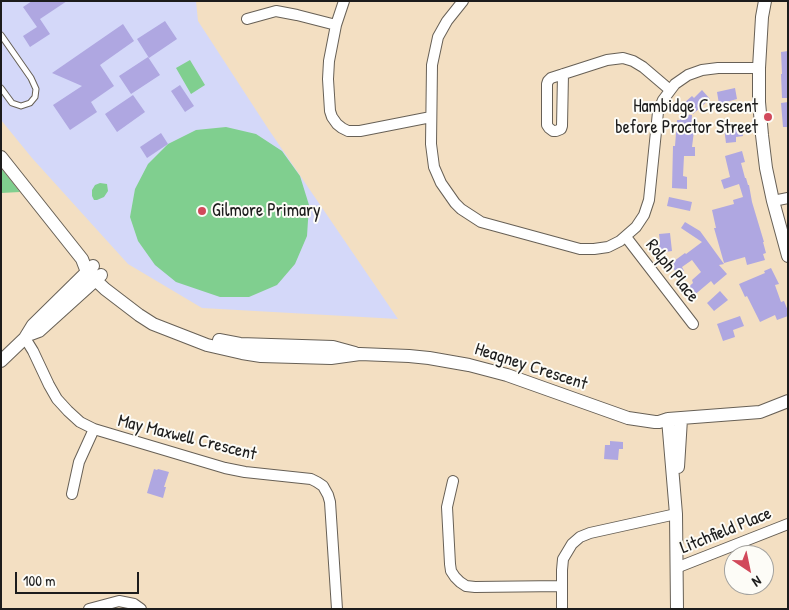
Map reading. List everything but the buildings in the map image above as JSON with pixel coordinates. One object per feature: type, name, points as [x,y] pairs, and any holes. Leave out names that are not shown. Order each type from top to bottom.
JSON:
[{"type":"street","points":[[344,1],[336,25],[329,60],[330,110],[336,124],[348,131],[360,131],[431,117]]},
{"type":"street","points":[[463,1],[447,21],[436,46],[431,75],[432,159],[441,183],[455,203],[474,219],[496,227],[580,249],[594,250],[608,247],[626,237],[644,215],[649,200],[656,119],[663,100],[675,84],[688,75],[702,70],[759,68]]},
{"type":"street","points":[[765,1],[762,17],[759,68],[762,135],[772,201],[788,256]]},
{"type":"street","points":[[247,19],[276,11],[336,25]]},
{"type":"street","points":[[563,74],[562,126],[561,129],[552,131],[547,125],[547,84],[551,78],[563,74],[608,60],[623,58],[643,67],[670,90]]},
{"type":"street","name":"Heagney Crescent","points":[[1,157],[92,270],[105,289],[153,324],[194,337],[207,345],[239,348],[261,356],[332,358],[360,354],[429,358],[469,365],[507,375],[628,418],[672,423],[760,412],[787,405]]},
{"type":"street","points":[[772,201],[788,198]]},
{"type":"street","name":"Rolph Place","points":[[626,237],[693,324]]},
{"type":"street","points":[[1,361],[25,338],[33,325],[92,270]]},
{"type":"street","name":"May Maxwell Crescent","points":[[25,338],[57,399],[80,422],[94,429],[224,468],[311,479],[323,486],[330,502],[337,609]]},
{"type":"street","points":[[672,423],[676,514],[677,609]]},
{"type":"street","points":[[72,494],[79,462],[94,429]]},
{"type":"street","points":[[453,481],[447,507],[449,554],[451,571],[460,582],[466,586],[475,587],[562,586]]},
{"type":"street","points":[[562,609],[563,559],[572,544],[580,537],[590,533],[676,514]]},
{"type":"street","name":"Litchfield Place","points":[[676,568],[788,524]]},
{"type":"street","points":[[89,609],[119,600],[134,604],[142,609]]},
{"type":"lane","points":[[1,35],[31,78],[36,89],[35,97],[30,103],[21,106],[12,103],[1,88]]},
{"type":"shaded area","name":"Gilmore Primary","points":[[1,1],[196,1],[198,21],[269,130],[398,319],[202,308],[128,264],[32,158],[1,120]]},
{"type":"green space","points":[[190,60],[205,85],[191,94],[176,68]]},
{"type":"green space","points":[[226,127],[256,134],[282,151],[300,176],[309,205],[307,236],[295,264],[277,285],[249,297],[220,297],[176,282],[155,265],[138,241],[130,217],[135,189],[148,164],[168,144],[196,130]]},
{"type":"green space","points":[[1,168],[20,192],[1,193]]},
{"type":"green space","points":[[100,183],[107,184],[108,191],[104,197],[94,200],[92,190],[95,185]]},
{"type":"place","name":"Hambidge Crescent before Proctor Street","points":[[768,117]]},
{"type":"place","name":"Gilmore Primary","points":[[202,211]]}]
